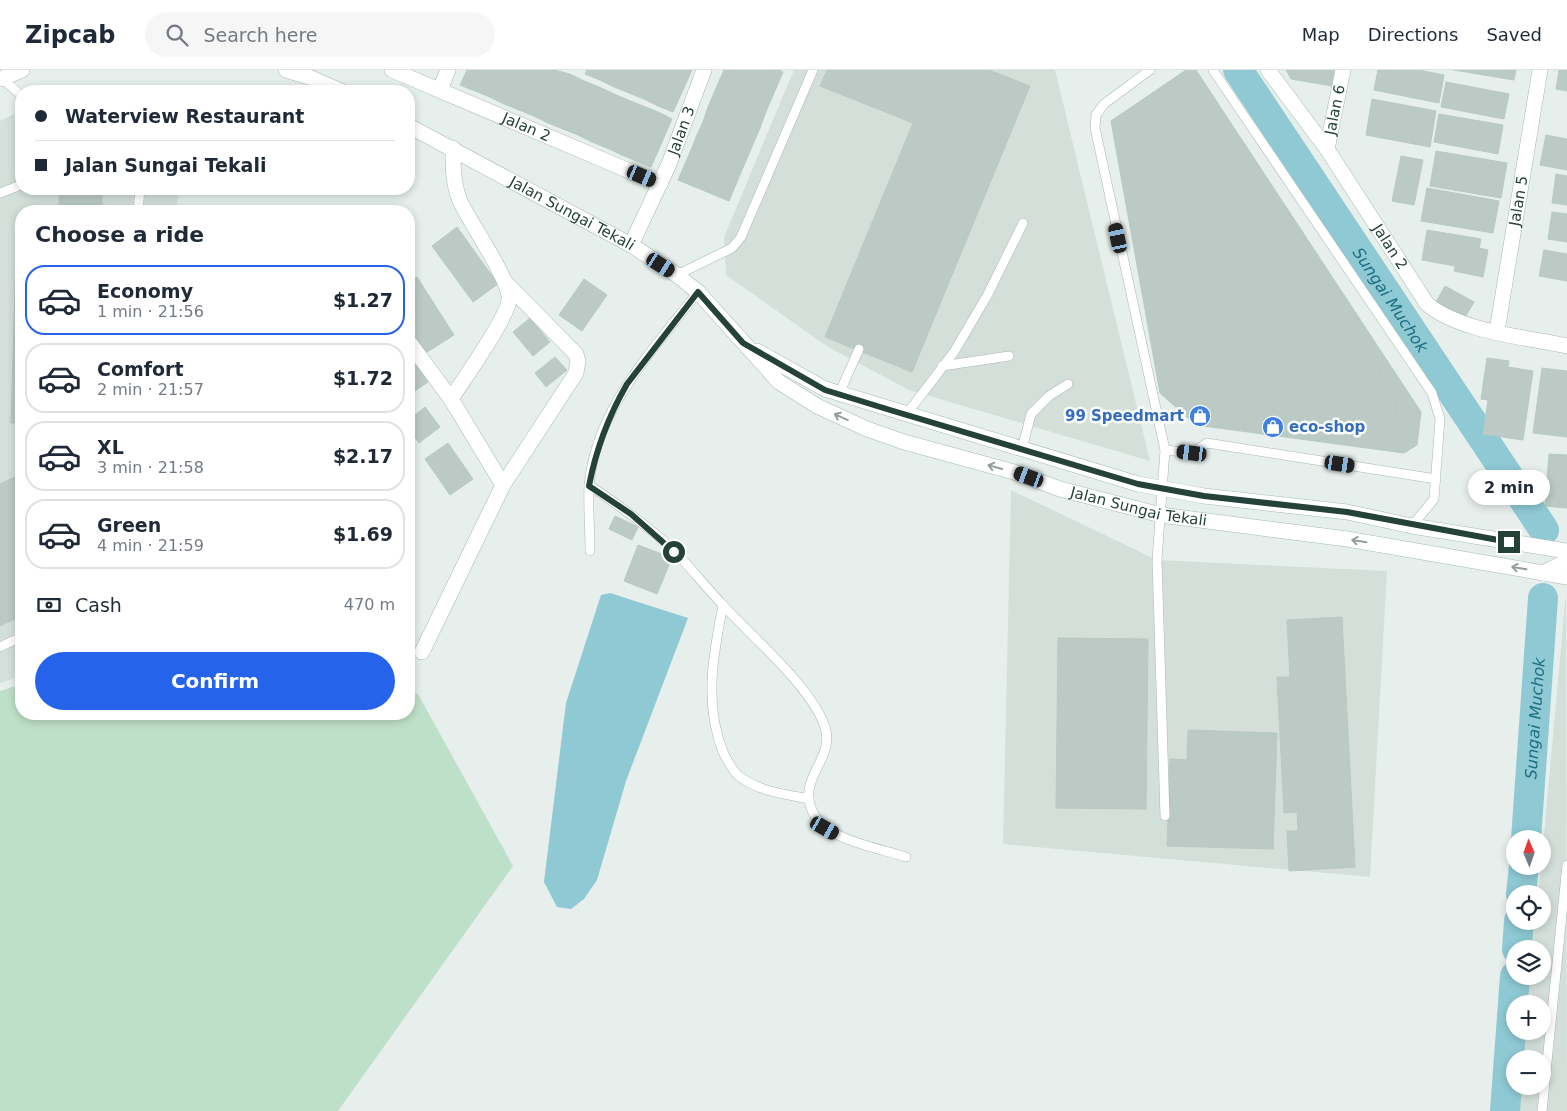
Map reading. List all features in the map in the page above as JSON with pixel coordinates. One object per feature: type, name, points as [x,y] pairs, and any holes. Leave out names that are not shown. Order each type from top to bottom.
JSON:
[{"type":"street","points":[[1,78],[22,70]]},
{"type":"street","points":[[286,70],[327,85]]},
{"type":"street","name":"Jalan 2","points":[[392,70],[660,184]]},
{"type":"street","points":[[440,90],[448,70]]},
{"type":"street","name":"Jalan 3","points":[[631,245],[660,184],[704,70]]},
{"type":"street","name":"Jalan 2","points":[[1268,70],[1327,150],[1427,304],[1447,318],[1567,346]]},
{"type":"street","name":"Jalan 6","points":[[1327,150],[1343,70]]},
{"type":"street","name":"Jalan 5","points":[[1497,331],[1540,70]]},
{"type":"street","name":"Jalan Sungai Tekali","points":[[415,129],[631,245],[677,275],[698,292],[779,382],[817,406],[867,429],[904,442],[1014,472],[1060,489],[1161,515],[1347,539],[1567,577]]},
{"type":"street","points":[[422,652],[503,485],[576,373],[578,361],[576,354],[506,283],[460,201],[453,178],[453,148]]},
{"type":"street","points":[[451,400],[504,313],[509,300],[506,283]]},
{"type":"street","name":"Jalan Sungai Tekali","points":[[743,343],[809,381],[839,394],[1138,484],[1204,496],[1347,512],[1412,526],[1567,551]]},
{"type":"street","points":[[415,350],[451,400],[503,485]]},
{"type":"street","points":[[1543,573],[1567,561]]},
{"type":"lane","points":[[677,275],[732,248],[741,237],[813,70]]},
{"type":"lane","points":[[1150,70],[1104,104],[1096,114],[1095,128],[1165,450],[1157,560],[1165,816]]},
{"type":"lane","points":[[1213,70],[1432,393],[1440,419],[1434,499],[1412,526]]},
{"type":"lane","points":[[1,78],[15,90]]},
{"type":"lane","points":[[0,193],[15,187]]},
{"type":"lane","points":[[906,415],[954,352],[988,294],[1023,223]]},
{"type":"lane","points":[[590,551],[589,486],[595,454],[627,384],[698,292]]},
{"type":"lane","points":[[839,394],[859,349]]},
{"type":"lane","points":[[942,366],[1009,356]]},
{"type":"lane","points":[[1022,449],[1031,414],[1049,396],[1068,384]]},
{"type":"lane","points":[[1165,450],[1192,453],[1207,443],[1436,479]]},
{"type":"lane","points":[[589,486],[631,514],[662,539],[793,679],[822,717],[828,743],[809,784],[809,799],[814,815],[825,828],[839,836],[906,857]]},
{"type":"lane","points":[[723,605],[712,660],[712,700],[716,733],[726,760],[739,776],[766,791],[809,799]]},
{"type":"lane","points":[[0,647],[15,640]]},
{"type":"lane","points":[[1542,1111],[1567,865]]},
{"type":"shaded area","points":[[794,70],[1055,70],[1150,461],[909,390],[828,347],[726,275],[724,237]]},
{"type":"shaded area","points":[[15,114],[15,195],[178,195],[177,205],[15,205],[15,678],[0,683],[0,121]]},
{"type":"shaded area","points":[[1011,490],[1157,560],[1387,571],[1370,877],[1003,844]]},
{"type":"shaded area","points":[[1566,593],[1567,1111],[1518,1111],[1519,1095],[1551,1095],[1551,1050],[1523,1050],[1524,1040],[1551,1040],[1551,995],[1529,995],[1529,985],[1551,985],[1551,940],[1534,940],[1534,930],[1551,930],[1551,885],[1539,885],[1540,875],[1551,875],[1551,830],[1544,830]]},
{"type":"green space","points":[[15,686],[15,720],[415,720],[415,693],[418,694],[513,866],[338,1111],[0,1111],[0,691]]},
{"type":"water","points":[[610,593],[688,618],[626,781],[597,880],[584,899],[571,909],[557,907],[544,882],[566,703],[601,595]]},
{"type":"building","points":[[467,70],[484,70],[475,91],[460,85]]},
{"type":"building","points":[[484,70],[502,70],[490,97],[475,91]]},
{"type":"building","points":[[502,70],[519,70],[504,104],[490,97]]},
{"type":"building","points":[[519,70],[537,70],[519,110],[504,104]]},
{"type":"building","points":[[537,70],[554,70],[534,116],[519,110]]},
{"type":"building","points":[[554,70],[570,74],[548,123],[534,116]]},
{"type":"building","points":[[587,70],[604,70],[600,80],[585,74]]},
{"type":"building","points":[[604,70],[622,70],[614,87],[600,80]]},
{"type":"building","points":[[622,70],[639,70],[629,93],[614,87]]},
{"type":"building","points":[[639,70],[657,70],[644,99],[629,93]]},
{"type":"building","points":[[657,70],[674,70],[658,106],[644,99]]},
{"type":"building","points":[[674,70],[692,70],[673,112],[658,106]]},
{"type":"building","points":[[724,70],[739,70],[777,86],[771,100],[720,79]]},
{"type":"building","points":[[739,70],[779,70],[783,72],[777,86]]},
{"type":"building","points":[[827,70],[989,70],[1030,86],[912,372],[825,337],[913,123],[820,86]]},
{"type":"building","points":[[1186,70],[1196,70],[1421,412],[1417,445],[1404,453],[1196,425],[1160,393],[1111,121]]},
{"type":"building","points":[[1286,70],[1334,70],[1332,86],[1291,79]]},
{"type":"building","points":[[1378,70],[1419,70],[1444,75],[1439,103],[1374,90]]},
{"type":"building","points":[[1454,70],[1516,70],[1514,80]]},
{"type":"building","points":[[1559,70],[1567,70],[1567,91],[1556,89]]},
{"type":"building","points":[[570,74],[584,81],[563,129],[548,123]]},
{"type":"building","points":[[720,79],[771,100],[765,114],[714,93]]},
{"type":"building","points":[[584,81],[599,87],[578,135],[563,129]]},
{"type":"building","points":[[1446,82],[1509,94],[1504,119],[1441,107]]},
{"type":"building","points":[[599,87],[614,94],[592,142],[578,135]]},
{"type":"building","points":[[714,93],[765,114],[760,128],[708,107]]},
{"type":"building","points":[[1196,93],[1254,346],[1221,354],[1225,369],[1245,371],[1246,358],[1282,363],[1284,345],[1382,357],[1378,391],[1398,393],[1394,426],[1216,404],[1220,373],[1186,381],[1129,131],[1156,125],[1151,103]]},
{"type":"building","points":[[614,94],[628,100],[607,148],[592,142]]},
{"type":"building","points":[[1372,99],[1436,111],[1430,147],[1366,135]]},
{"type":"building","points":[[628,100],[643,106],[622,155],[607,148]]},
{"type":"building","points":[[643,106],[658,112],[636,161],[622,155]]},
{"type":"building","points":[[708,107],[760,128],[754,142],[703,122]]},
{"type":"building","points":[[658,112],[672,119],[651,167],[636,161]]},
{"type":"building","points":[[1439,114],[1503,125],[1498,154],[1434,142]]},
{"type":"building","points":[[703,122],[754,142],[748,156],[697,135]]},
{"type":"building","points":[[697,135],[748,156],[742,170],[691,150]]},
{"type":"building","points":[[1546,135],[1567,139],[1567,170],[1540,165]]},
{"type":"building","points":[[691,150],[742,170],[729,201],[678,180]]},
{"type":"building","points":[[1436,151],[1507,163],[1501,198],[1430,186]]},
{"type":"building","points":[[1401,156],[1423,160],[1414,205],[1392,201]]},
{"type":"building","points":[[1556,174],[1567,176],[1567,205],[1552,203]]},
{"type":"building","points":[[1427,188],[1499,201],[1493,233],[1421,221]]},
{"type":"building","points":[[59,195],[102,195],[102,205],[59,205]]},
{"type":"building","points":[[1552,212],[1567,214],[1567,242],[1548,239]]},
{"type":"building","points":[[457,227],[498,284],[473,302],[432,246]]},
{"type":"building","points":[[1427,230],[1481,239],[1479,248],[1488,250],[1483,277],[1454,271],[1455,266],[1422,260]]},
{"type":"building","points":[[1544,250],[1567,254],[1567,281],[1539,276]]},
{"type":"building","points":[[417,277],[454,335],[424,354],[415,339],[415,278]]},
{"type":"building","points":[[584,279],[607,295],[582,331],[559,315]]},
{"type":"building","points":[[1445,286],[1474,302],[1464,319],[1436,302]]},
{"type":"building","points":[[15,289],[15,423],[11,423]]},
{"type":"building","points":[[530,318],[550,342],[533,356],[513,332]]},
{"type":"building","points":[[555,357],[567,370],[546,387],[535,373]]},
{"type":"building","points":[[1487,358],[1509,361],[1508,367],[1533,371],[1523,440],[1483,434],[1488,400],[1481,399]]},
{"type":"building","points":[[415,362],[428,382],[415,391]]},
{"type":"building","points":[[1542,368],[1567,371],[1567,437],[1533,433]]},
{"type":"building","points":[[425,407],[440,427],[419,443],[415,437],[415,415]]},
{"type":"building","points":[[448,443],[473,479],[450,495],[425,459]]},
{"type":"building","points":[[1549,454],[1567,455],[1567,508],[1545,506]]},
{"type":"building","points":[[15,477],[15,619],[0,626],[0,484]]},
{"type":"building","points":[[615,516],[638,527],[632,540],[609,529]]},
{"type":"building","points":[[638,545],[672,558],[657,594],[624,581]]},
{"type":"building","points":[[1342,617],[1355,867],[1289,871],[1287,831],[1298,831],[1297,812],[1284,813],[1277,677],[1290,677],[1287,620]]},
{"type":"building","points":[[1058,638],[1148,639],[1146,809],[1056,808]]},
{"type":"building","points":[[1188,730],[1277,733],[1273,849],[1167,846],[1170,759],[1187,760]]},
{"type":"waterway","name":"Sungai Muchok","points":[[1238,70],[1544,530]]},
{"type":"waterway","name":"Sungai Muchok","points":[[1527,830],[1543,598]]},
{"type":"waterway","name":"Sungai Muchok","points":[[1522,885],[1523,875]]},
{"type":"waterway","name":"Sungai Muchok","points":[[1518,930],[1518,940]]},
{"type":"waterway","name":"Sungai Muchok","points":[[1505,1111],[1514,985]]},
{"type":"place","name":"99 Speedmart","points":[[1200,416]]},
{"type":"place","name":"eco-shop","points":[[1273,427]]},
{"type":"route","points":[[674,552],[662,539],[631,514],[589,486],[595,454],[611,412],[627,384],[698,292],[743,343],[825,390],[1138,484],[1204,496],[1347,512],[1412,526],[1509,542]]}]
